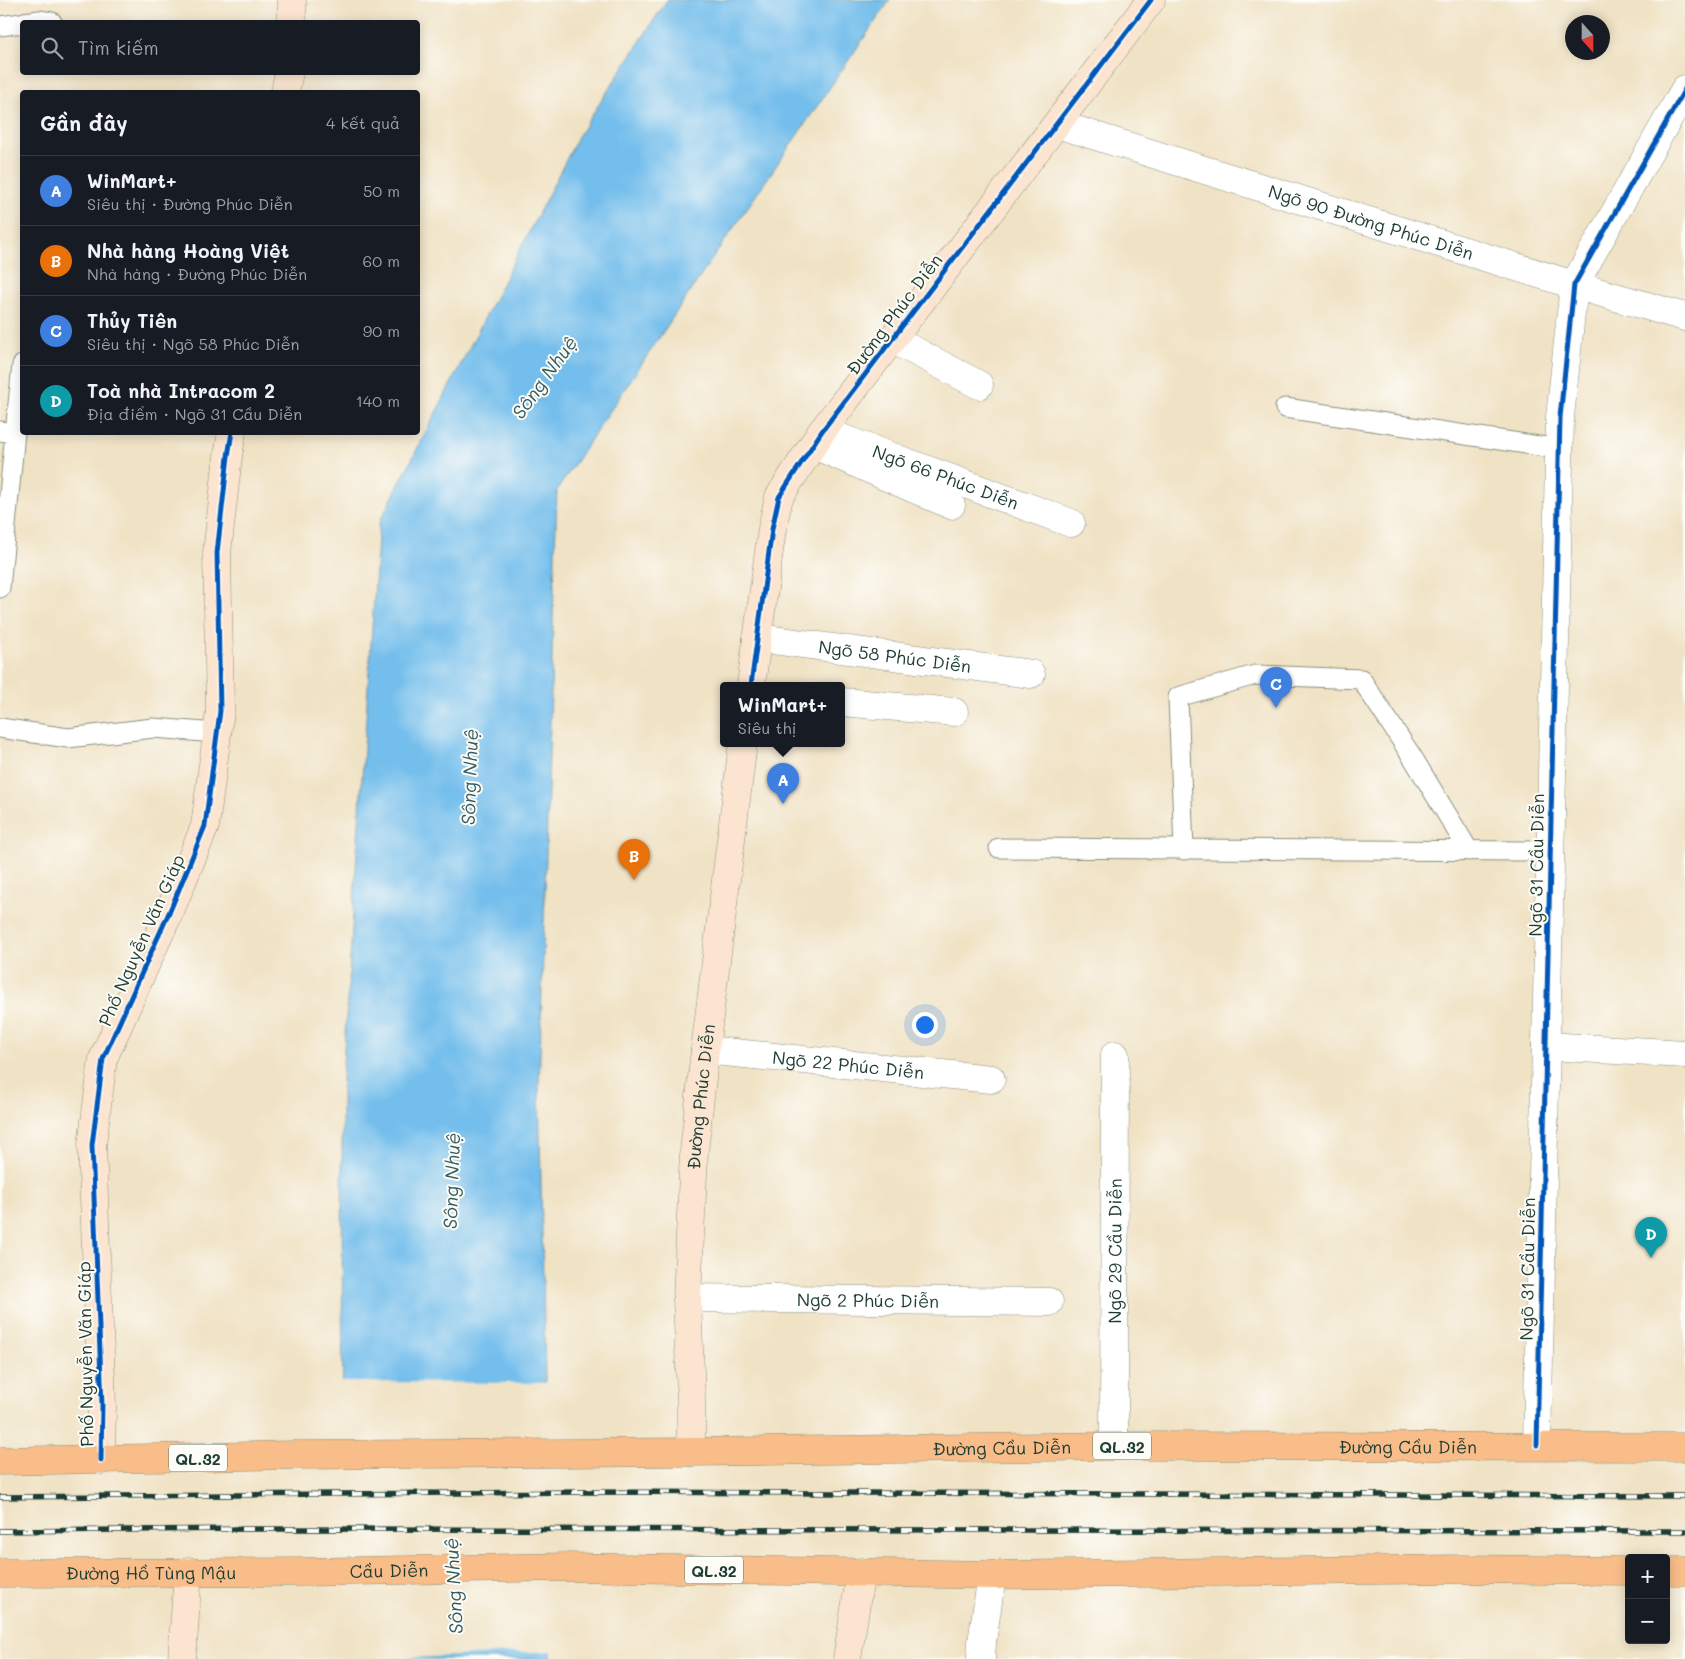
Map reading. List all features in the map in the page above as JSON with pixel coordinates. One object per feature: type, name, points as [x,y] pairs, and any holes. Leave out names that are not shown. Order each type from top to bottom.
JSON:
[{"type":"highway","name":"Đường Cầu Diễn","points":[[101,1460],[294,1455],[1114,1446],[1537,1445],[1685,1447]]},
{"type":"highway","name":"QL.32","points":[[0,1461],[101,1460]]},
{"type":"highway","name":"Cầu Diễn","points":[[302,1572],[567,1567],[861,1572]]},
{"type":"highway","name":"QL.32","points":[[861,1572],[992,1575],[1459,1569],[1625,1571]]},
{"type":"highway","points":[[1670,1571],[1685,1571]]},
{"type":"highway","name":"Đường Hồ Tùng Mậu","points":[[0,1572],[302,1572]]},
{"type":"street","points":[[292,0],[292,20]]},
{"type":"street","name":"Đường Phúc Diễn","points":[[751,682],[772,529],[779,497],[818,438],[1151,0]]},
{"type":"street","points":[[286,90],[289,75]]},
{"type":"street","points":[[1574,285],[1685,89]]},
{"type":"street","name":"Ngõ 90 Đường Phúc Diễn","points":[[1057,124],[1574,285],[1685,317]]},
{"type":"street","name":"Ngõ 31 Cầu Diễn","points":[[1537,1445],[1560,417],[1574,285]]},
{"type":"street","points":[[888,345],[973,390]]},
{"type":"street","name":"Phố Nguyễn Văn Giáp","points":[[101,1460],[102,1405],[92,1145],[103,1059],[172,906],[205,826],[220,711],[217,553],[232,435]]},
{"type":"street","points":[[818,438],[950,505]]},
{"type":"street","name":"Ngõ 66 Phúc Diễn","points":[[818,438],[1071,523]]},
{"type":"street","name":"Ngõ 58 Phúc Diễn","points":[[757,638],[1031,674]]},
{"type":"street","points":[[845,702],[954,712]]},
{"type":"street","name":"Đường Phúc Diễn","points":[[691,1452],[687,1298],[694,1152],[743,747]]},
{"type":"street","points":[[1546,1046],[1685,1054]]},
{"type":"street","name":"Ngõ 22 Phúc Diễn","points":[[705,1050],[992,1079]]},
{"type":"street","name":"Ngõ 29 Cầu Diễn","points":[[1114,1446],[1115,1055]]},
{"type":"street","name":"Ngõ 2 Phúc Diễn","points":[[687,1298],[1049,1302]]},
{"type":"street","points":[[182,1659],[188,1571]]},
{"type":"street","points":[[847,1659],[861,1572]]},
{"type":"street","points":[[981,1659],[992,1575]]},
{"type":"lane","points":[[0,26],[20,23]]},
{"type":"lane","points":[[0,588],[7,432],[20,374]]},
{"type":"lane","points":[[1285,408],[1559,449]]},
{"type":"lane","points":[[1184,850],[1178,697],[1255,675],[1361,678],[1414,758],[1469,851]]},
{"type":"lane","points":[[0,728],[68,738],[153,728],[217,733]]},
{"type":"lane","points":[[999,848],[1550,851]]},
{"type":"water","name":"Sông Nhuệ","points":[[667,0],[890,0],[708,265],[557,490],[539,1088],[551,1659],[343,1659],[342,1079],[379,523],[579,135]]},
{"type":"pier","points":[[340,1382],[548,1383],[553,1651],[385,1659],[341,1659]]},
{"type":"railway","points":[[0,1497],[579,1492],[1685,1496]]},
{"type":"railway","points":[[0,1531],[254,1529],[1685,1531]]},
{"type":"cycle path","points":[[751,682],[772,529],[779,497],[822,431],[1151,0]]},
{"type":"cycle path","points":[[1537,1445],[1560,417],[1574,285],[1685,89]]},
{"type":"cycle path","points":[[101,1460],[102,1405],[92,1145],[103,1059],[172,906],[205,826],[220,711],[217,553],[232,435]]},
{"type":"place","name":"Thủy Tiên","points":[[1276,708]]},
{"type":"place","name":"WinMart+","points":[[783,804]]},
{"type":"place","name":"Nhà hàng Hoàng Việt","points":[[634,880]]},
{"type":"place","name":"Toà nhà Intracom 2","points":[[1651,1258]]}]
